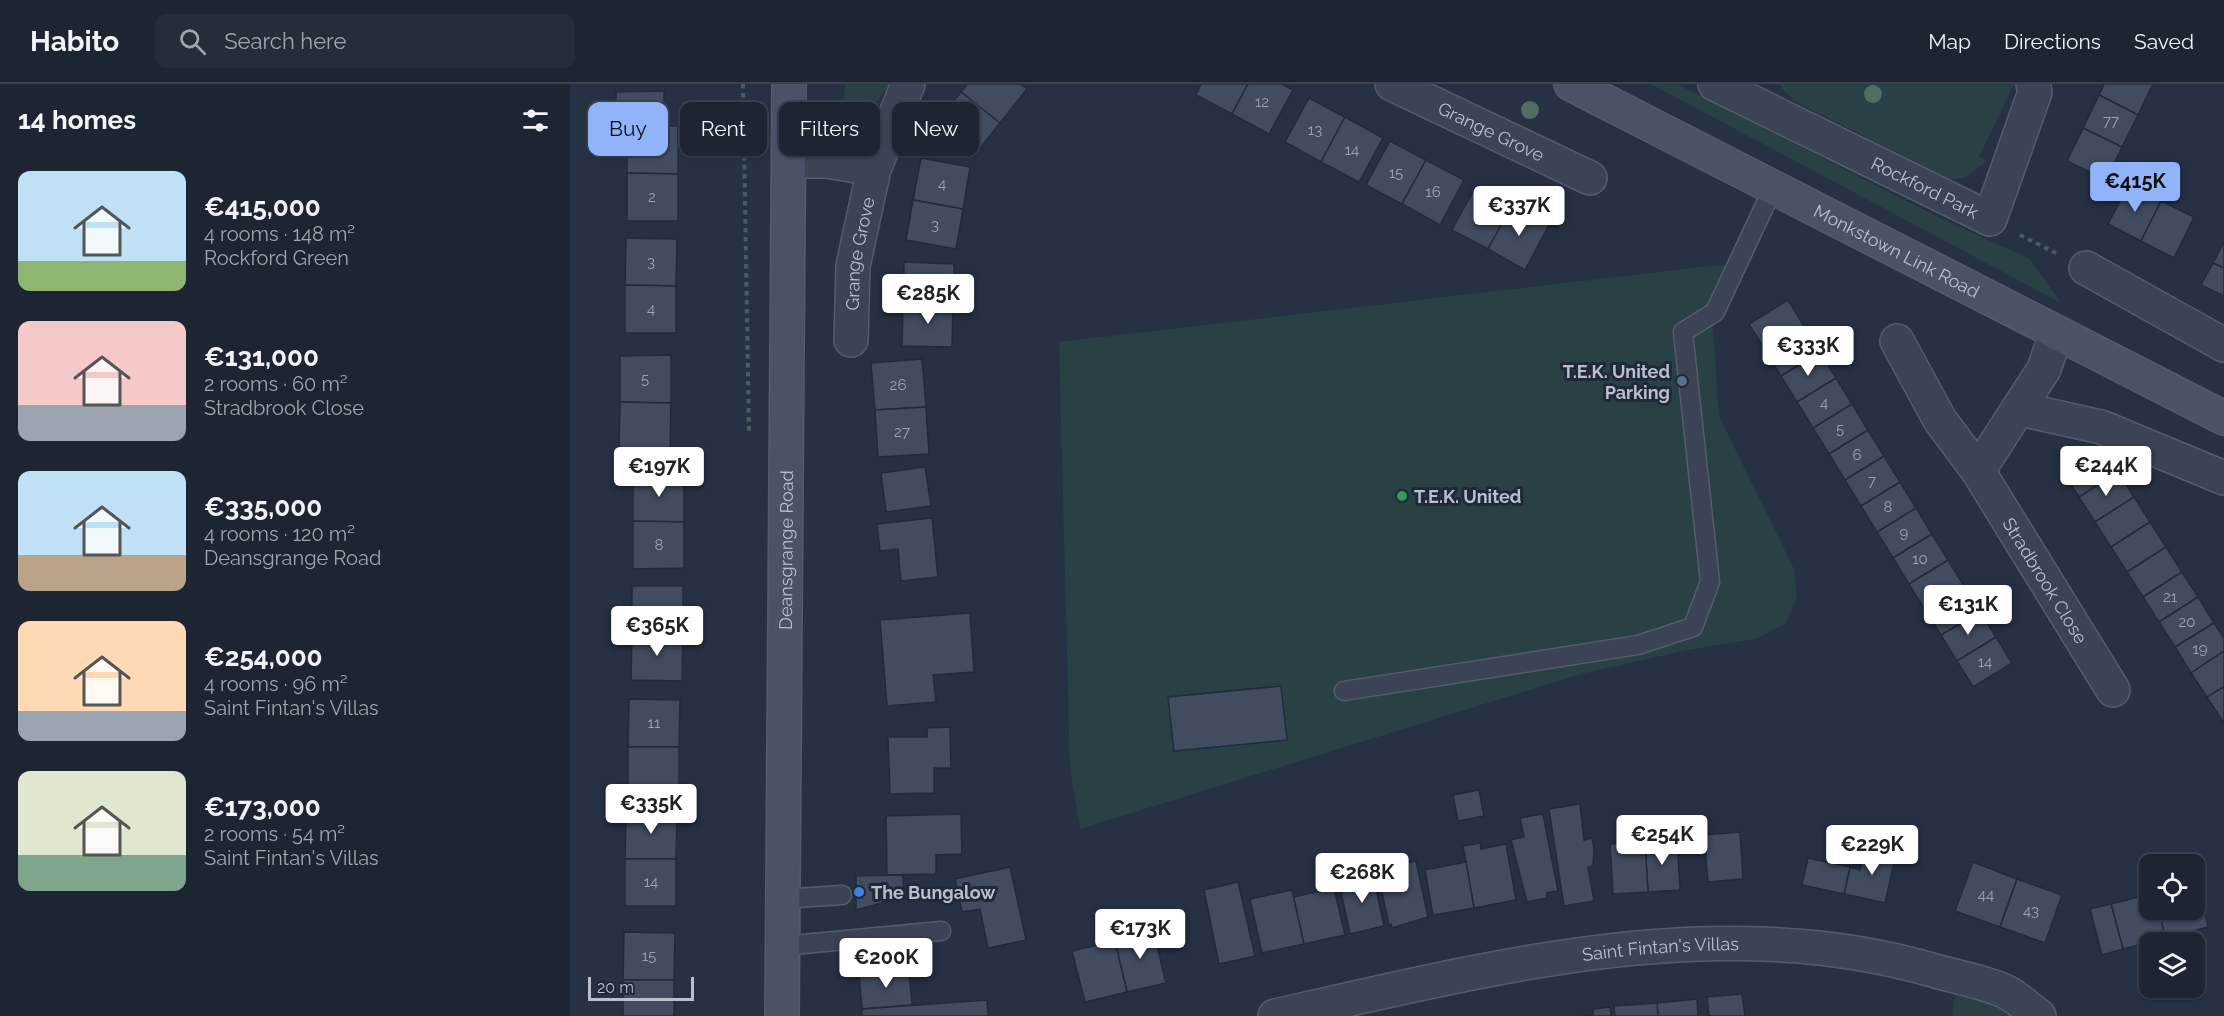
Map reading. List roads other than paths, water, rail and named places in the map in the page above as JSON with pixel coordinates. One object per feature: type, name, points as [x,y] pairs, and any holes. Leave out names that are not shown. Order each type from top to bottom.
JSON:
[{"type":"main road","name":"Deansgrange Road","points":[[782,1016],[789,84]]},
{"type":"main road","name":"Monkstown Link Road","points":[[1571,84],[2224,418]]},
{"type":"street","name":"Grange Grove","points":[[851,340],[853,266],[874,170],[908,84]]},
{"type":"street","name":"Grange Grove","points":[[1392,84],[1590,178]]},
{"type":"street","name":"Rockford Park","points":[[1729,87],[1990,219],[2035,92],[2033,84]]},
{"type":"street","points":[[790,161],[827,161],[874,170]]},
{"type":"street","points":[[2086,268],[2224,345]]},
{"type":"street","points":[[1978,471],[2044,369],[2056,334]]},
{"type":"street","name":"Stradbrook Close","points":[[1897,341],[1940,420],[1978,471],[2113,690]]},
{"type":"street","points":[[2020,409],[2101,427],[2224,478]]},
{"type":"street","name":"Saint Fintan's Villas","points":[[1275,1016],[1435,980],[1595,952],[1695,944],[1798,945],[1901,961],[2008,992],[2039,1016]]},
{"type":"lane","points":[[1344,691],[1638,645],[1693,627],[1710,582],[1683,332],[1715,312],[1773,188]]},
{"type":"lane","points":[[783,899],[843,895]]},
{"type":"lane","points":[[782,946],[941,931]]},
{"type":"place","name":"T.E.K. United Parking","points":[[1682,381]]},
{"type":"place","name":"T.E.K. United","points":[[1402,496]]},
{"type":"place","name":"The Bungalow","points":[[859,892]]}]
